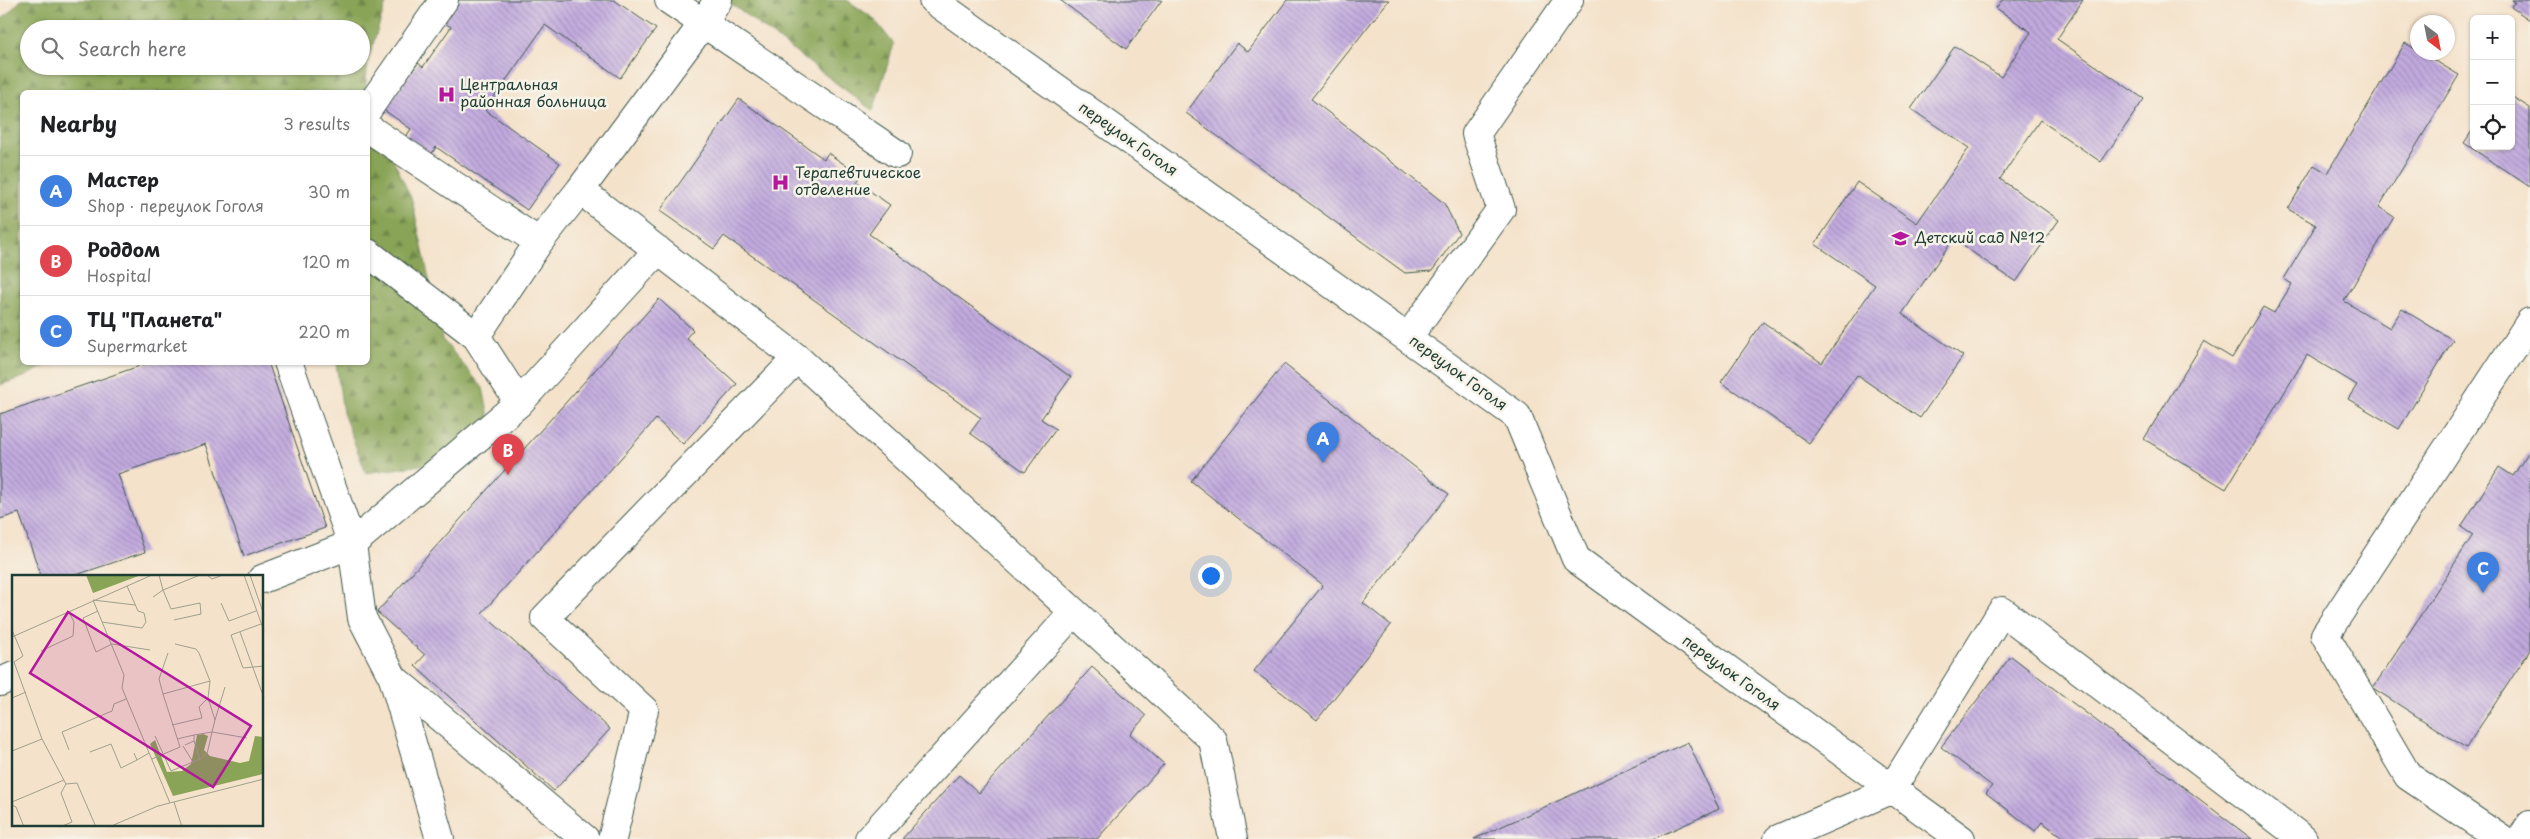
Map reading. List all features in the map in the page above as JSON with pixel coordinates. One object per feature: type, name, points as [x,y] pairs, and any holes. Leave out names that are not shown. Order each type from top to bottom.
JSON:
[{"type":"street","points":[[370,105],[444,0]]},
{"type":"street","points":[[669,0],[897,154]]},
{"type":"street","points":[[476,336],[539,242],[580,190],[703,24],[718,0]]},
{"type":"street","name":"переулок Гоголя","points":[[933,0],[1408,336],[1517,416],[1576,559],[1890,790],[1961,839]]},
{"type":"street","points":[[1408,336],[1501,209],[1476,134],[1569,0]]},
{"type":"street","points":[[370,129],[539,242]]},
{"type":"street","points":[[580,190],[797,358],[1213,740],[1234,839]]},
{"type":"street","points":[[264,578],[352,544],[519,403],[658,250]]},
{"type":"street","points":[[370,254],[476,336],[519,403]]},
{"type":"street","points":[[2501,839],[2408,776],[2325,635],[2530,322]]},
{"type":"street","points":[[612,839],[644,710],[545,618],[797,358]]},
{"type":"street","points":[[289,365],[352,544],[362,618],[393,678],[440,839]]},
{"type":"street","points":[[1778,839],[1890,790],[2002,611],[2303,839]]},
{"type":"street","points":[[869,839],[1074,612]]},
{"type":"street","points":[[0,682],[12,677]]},
{"type":"street","points":[[393,678],[585,839]]},
{"type":"street","points":[[2521,839],[2530,825]]},
{"type":"green space","points":[[21,0],[387,0],[370,54],[370,20],[20,20],[20,75],[367,75],[365,90],[20,90],[20,365],[46,365],[24,377],[0,385],[0,21]]},
{"type":"green space","points":[[726,0],[847,0],[873,18],[894,44],[873,111]]},
{"type":"green space","points":[[370,109],[412,200],[442,339],[483,388],[490,421],[435,463],[366,473],[343,413],[336,365],[370,365]]},
{"type":"building","name":"Центральная районная больница","points":[[445,0],[614,0],[656,29],[620,78],[545,25],[485,110],[560,163],[527,210],[436,147],[431,155],[405,138],[411,129],[384,110],[418,63],[423,67],[451,27],[434,16]]},
{"type":"building","points":[[1060,0],[1162,0],[1126,49]]},
{"type":"building","points":[[1287,0],[1389,0],[1311,99],[1444,203],[1459,233],[1432,271],[1405,273],[1186,113],[1237,43],[1248,52]]},
{"type":"building","points":[[2002,0],[2083,0],[2057,39],[2144,99],[2101,162],[2040,120],[2000,179],[2059,220],[2016,282],[1953,239],[1902,314],[1963,356],[1920,418],[1857,375],[1809,443],[1721,382],[1763,322],[1822,363],[1875,285],[1815,244],[1857,182],[1917,223],[1969,148],[1911,109],[1955,46],[2001,77],[2031,32],[1996,8]]},
{"type":"building","points":[[2512,0],[2530,0],[2530,20],[2511,7],[2515,2]]},
{"type":"building","points":[[2405,43],[2410,46],[2410,60],[2434,60],[2459,75],[2379,207],[2394,217],[2344,301],[2390,328],[2402,309],[2453,340],[2399,429],[2348,399],[2357,385],[2307,355],[2226,489],[2144,439],[2204,341],[2232,358],[2263,307],[2274,313],[2292,284],[2284,279],[2316,225],[2288,209],[2314,165],[2327,173]]},
{"type":"building","points":[[739,99],[824,159],[828,153],[861,176],[857,182],[890,205],[869,234],[1071,377],[1041,419],[1056,429],[1025,472],[970,433],[981,418],[724,236],[714,249],[660,211]]},
{"type":"building","points":[[2515,99],[2530,108],[2530,187],[2474,150],[2515,150]]},
{"type":"building","points":[[2470,134],[2470,147],[2464,143]]},
{"type":"building","points":[[659,299],[693,330],[686,338],[737,384],[683,444],[656,419],[482,613],[610,729],[554,791],[415,666],[425,655],[377,612]]},
{"type":"building","points":[[1284,364],[1449,494],[1363,603],[1391,625],[1317,720],[1254,671],[1323,585],[1191,481]]},
{"type":"building","points":[[142,365],[269,365],[325,528],[244,556],[206,444],[118,474],[145,552],[76,575],[41,575],[19,513],[0,519],[0,414]]},
{"type":"building","points":[[2530,450],[2530,650],[2466,748],[2373,688],[2473,535],[2461,527],[2499,467],[2513,476]]},
{"type":"building","points":[[2011,656],[2252,839],[2065,839],[2042,822],[2035,831],[1986,793],[1992,786],[1941,747]]},
{"type":"building","points":[[1092,667],[1146,716],[1130,734],[1164,764],[1097,839],[902,839],[959,775],[979,793]]},
{"type":"building","points":[[1688,742],[1719,809],[1653,839],[1474,839]]},
{"type":"place","name":"Центральная районная больница","points":[[446,94]]},
{"type":"place","name":"Терапевтическое отделение","points":[[781,182]]},
{"type":"place","name":"Детский сад №12","points":[[1901,238]]},
{"type":"place","name":"Мастер","points":[[1323,463]]},
{"type":"place","name":"Роддом","points":[[508,475]]},
{"type":"place","name":"ТЦ \"Планета\"","points":[[2483,593]]}]
